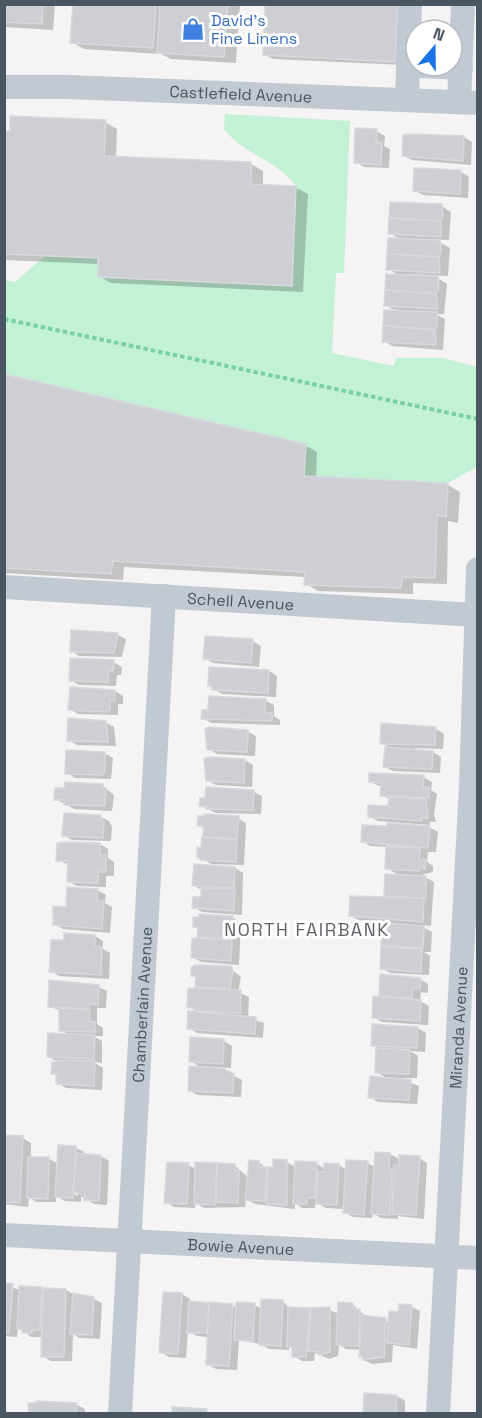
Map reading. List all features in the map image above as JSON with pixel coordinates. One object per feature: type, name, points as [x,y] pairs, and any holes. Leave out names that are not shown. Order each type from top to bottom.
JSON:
[{"type":"street","points":[[407,100],[412,78]]},
{"type":"street","points":[[462,78],[468,102]]},
{"type":"street","name":"Castlefield Avenue","points":[[4,87],[68,87],[468,102]]},
{"type":"street","name":"Miranda Avenue","points":[[438,1413],[475,763],[477,569]]},
{"type":"street","name":"Schell Avenue","points":[[4,587],[476,615]]},
{"type":"street","name":"Chamberlain Avenue","points":[[120,1413],[164,596]]},
{"type":"street","name":"Bowie Avenue","points":[[4,1235],[477,1258]]},
{"type":"path","points":[[4,319],[477,419]]},
{"type":"green space","points":[[225,114],[350,121],[344,273],[336,273],[332,353],[394,366],[396,358],[443,358],[477,367],[477,467],[448,483],[304,476],[305,444],[5,374],[5,280],[15,282],[45,256],[98,258],[98,277],[291,285],[296,186],[279,170],[232,138],[224,129]]},
{"type":"building","points":[[4,4],[43,4],[42,24],[4,22]]},
{"type":"building","points":[[73,4],[156,4],[153,48],[70,43]]},
{"type":"building","name":"David's Fine Linens","points":[[160,4],[228,4],[224,57],[157,53]]},
{"type":"building","points":[[265,4],[398,4],[395,62],[263,55]]},
{"type":"building","points":[[10,116],[106,120],[104,156],[251,162],[251,184],[296,186],[292,286],[98,277],[98,258],[4,254],[4,131],[10,131]]},
{"type":"building","points":[[355,128],[377,129],[376,142],[382,143],[381,165],[354,163]]},
{"type":"building","points":[[403,135],[464,136],[463,161],[402,156]]},
{"type":"building","points":[[414,168],[461,170],[460,194],[413,191]]},
{"type":"building","points":[[390,202],[442,204],[443,217],[441,221],[389,218]]},
{"type":"building","points":[[389,218],[441,221],[441,237],[388,234]]},
{"type":"building","points":[[388,238],[440,240],[441,252],[439,257],[387,254]]},
{"type":"building","points":[[387,254],[439,257],[440,273],[386,270]]},
{"type":"building","points":[[386,274],[438,276],[439,289],[436,294],[385,290]]},
{"type":"building","points":[[385,290],[436,294],[438,309],[384,306]]},
{"type":"building","points":[[384,310],[437,312],[437,325],[435,330],[383,326]]},
{"type":"building","points":[[383,326],[435,330],[436,345],[382,342]]},
{"type":"building","points":[[4,374],[306,444],[304,476],[448,483],[446,517],[437,515],[435,578],[402,577],[401,588],[304,585],[305,572],[113,561],[111,574],[4,568]]},
{"type":"building","points":[[71,630],[118,633],[114,653],[70,652]]},
{"type":"building","points":[[205,636],[253,639],[251,663],[203,659]]},
{"type":"building","points":[[70,658],[114,660],[113,671],[109,671],[108,682],[69,681]]},
{"type":"building","points":[[209,667],[269,670],[268,693],[212,690],[212,686],[208,686]]},
{"type":"building","points":[[70,687],[115,690],[115,701],[110,700],[110,710],[106,712],[68,710]]},
{"type":"building","points":[[209,696],[266,699],[265,713],[272,713],[272,721],[201,719],[202,710],[208,710]]},
{"type":"building","points":[[68,718],[106,721],[108,742],[67,741]]},
{"type":"building","points":[[381,723],[436,727],[435,745],[380,744]]},
{"type":"building","points":[[209,727],[248,730],[247,752],[207,750],[205,729]]},
{"type":"building","points":[[385,747],[433,751],[432,769],[383,767]]},
{"type":"building","points":[[66,750],[105,752],[105,772],[103,775],[65,774]]},
{"type":"building","points":[[208,757],[245,759],[244,783],[206,781],[204,759]]},
{"type":"building","points":[[369,773],[424,775],[423,787],[429,787],[429,798],[380,796],[381,783],[369,782]]},
{"type":"building","points":[[65,782],[103,784],[103,789],[106,789],[105,806],[64,805],[64,800],[54,800],[55,788],[64,788]]},
{"type":"building","points":[[206,787],[254,790],[253,810],[206,809],[206,807],[199,806],[200,798],[205,798]]},
{"type":"building","points":[[389,797],[426,799],[428,818],[422,818],[422,821],[368,817],[368,805],[388,806]]},
{"type":"building","points":[[64,813],[101,815],[101,821],[104,821],[103,838],[62,836]]},
{"type":"building","points":[[205,814],[239,816],[237,839],[203,837],[204,826],[197,826],[198,816]]},
{"type":"building","points":[[387,823],[430,826],[428,848],[361,842],[362,825],[387,826]]},
{"type":"building","points":[[202,837],[237,840],[236,862],[201,860],[197,857],[197,847],[201,848]]},
{"type":"building","points":[[57,843],[100,843],[100,855],[106,855],[106,872],[98,872],[98,883],[67,882],[68,861],[56,861]]},
{"type":"building","points":[[386,846],[420,848],[419,859],[426,860],[425,869],[419,868],[419,871],[385,869]]},
{"type":"building","points":[[194,864],[235,867],[234,888],[192,886]]},
{"type":"building","points":[[385,874],[426,876],[426,898],[384,897]]},
{"type":"building","points":[[67,887],[98,889],[97,901],[104,901],[102,929],[53,925],[53,906],[66,907]]},
{"type":"building","points":[[201,888],[235,889],[234,911],[192,908],[193,897],[201,897]]},
{"type":"building","points":[[350,896],[424,898],[423,922],[349,916]]},
{"type":"building","points":[[199,914],[233,916],[232,939],[197,937],[198,927],[193,927],[193,917],[199,917]]},
{"type":"building","points":[[383,923],[424,926],[423,948],[381,946]]},
{"type":"building","points":[[64,933],[95,935],[95,946],[102,947],[101,975],[49,972],[51,940],[64,940]]},
{"type":"building","points":[[192,938],[232,940],[231,961],[191,958]]},
{"type":"building","points":[[381,947],[422,949],[421,972],[380,969]]},
{"type":"building","points":[[196,965],[231,966],[233,971],[230,989],[195,987],[196,976],[191,976],[191,967]]},
{"type":"building","points":[[380,974],[421,978],[420,989],[413,988],[412,998],[379,997]]},
{"type":"building","points":[[49,980],[99,985],[98,1005],[89,1004],[89,1009],[48,1007]]},
{"type":"building","points":[[188,989],[241,990],[240,1013],[194,1011],[194,1008],[187,1007]]},
{"type":"building","points":[[373,996],[421,1000],[420,1021],[372,1018]]},
{"type":"building","points":[[59,1008],[90,1010],[89,1021],[95,1022],[95,1032],[59,1031]]},
{"type":"building","points":[[188,1011],[256,1017],[255,1034],[187,1029]]},
{"type":"building","points":[[372,1024],[418,1027],[417,1048],[371,1046]]},
{"type":"building","points":[[48,1033],[95,1035],[94,1059],[47,1057]]},
{"type":"building","points":[[190,1037],[224,1039],[223,1064],[189,1062]]},
{"type":"building","points":[[376,1048],[410,1050],[409,1074],[375,1073]]},
{"type":"building","points":[[57,1060],[95,1061],[94,1086],[56,1084],[56,1074],[51,1074],[52,1062],[57,1062]]},
{"type":"building","points":[[189,1066],[222,1068],[234,1074],[233,1093],[188,1091]]},
{"type":"building","points":[[370,1076],[411,1080],[409,1100],[368,1098]]},
{"type":"building","points":[[4,1135],[23,1136],[20,1203],[4,1202]]},
{"type":"building","points":[[58,1145],[76,1146],[73,1198],[55,1197]]},
{"type":"building","points":[[375,1152],[390,1153],[389,1169],[392,1169],[390,1215],[371,1214]]},
{"type":"building","points":[[76,1153],[101,1155],[99,1201],[84,1200],[85,1195],[73,1192]]},
{"type":"building","points":[[399,1155],[420,1156],[416,1215],[392,1214],[394,1165],[399,1165]]},
{"type":"building","points":[[28,1157],[49,1157],[48,1199],[27,1198]]},
{"type":"building","points":[[273,1159],[287,1160],[287,1205],[266,1204],[268,1167],[273,1167]]},
{"type":"building","points":[[249,1160],[259,1161],[259,1167],[267,1167],[265,1201],[245,1200]]},
{"type":"building","points":[[346,1160],[368,1161],[364,1215],[343,1213]]},
{"type":"building","points":[[295,1161],[317,1162],[315,1198],[307,1198],[307,1204],[293,1204]]},
{"type":"building","points":[[167,1162],[189,1163],[187,1204],[164,1203]]},
{"type":"building","points":[[195,1162],[217,1163],[215,1205],[194,1204]]},
{"type":"building","points":[[217,1163],[235,1164],[235,1170],[239,1170],[238,1203],[216,1202]]},
{"type":"building","points":[[324,1163],[339,1164],[337,1205],[316,1204],[318,1172],[324,1172]]},
{"type":"building","points":[[4,1283],[13,1284],[9,1333],[4,1333]]},
{"type":"building","points":[[19,1286],[42,1287],[40,1330],[32,1330],[32,1333],[22,1333],[22,1329],[17,1329]]},
{"type":"building","points":[[43,1288],[66,1289],[64,1357],[41,1357]]},
{"type":"building","points":[[163,1292],[182,1293],[178,1354],[159,1353]]},
{"type":"building","points":[[73,1293],[94,1297],[92,1335],[70,1334]]},
{"type":"building","points":[[261,1299],[283,1300],[281,1346],[259,1345]]},
{"type":"building","points":[[189,1301],[209,1303],[207,1333],[187,1333]]},
{"type":"building","points":[[209,1302],[233,1304],[229,1366],[206,1365]]},
{"type":"building","points":[[236,1302],[255,1303],[253,1341],[234,1340]]},
{"type":"building","points":[[338,1302],[353,1303],[353,1309],[360,1309],[359,1346],[336,1345]]},
{"type":"building","points":[[399,1304],[412,1305],[409,1345],[387,1343],[389,1311],[399,1312]]},
{"type":"building","points":[[288,1307],[310,1308],[306,1357],[292,1357],[292,1347],[287,1347]]},
{"type":"building","points":[[330,1307],[330,1352],[319,1355],[319,1352],[308,1351],[311,1308]]},
{"type":"building","points":[[362,1315],[386,1318],[384,1357],[362,1360],[362,1357],[359,1357]]},
{"type":"building","points":[[364,1393],[397,1395],[396,1414],[363,1414]]},
{"type":"building","points":[[36,1401],[77,1403],[76,1414],[29,1414],[28,1403],[36,1403]]},
{"type":"building","points":[[172,1407],[207,1409],[206,1414],[172,1414]]},
{"type":"place","name":"David's Fine Linens","points":[[193,29]]},
{"type":"district","name":"NORTH FAIRBANK","points":[[307,929]]}]
